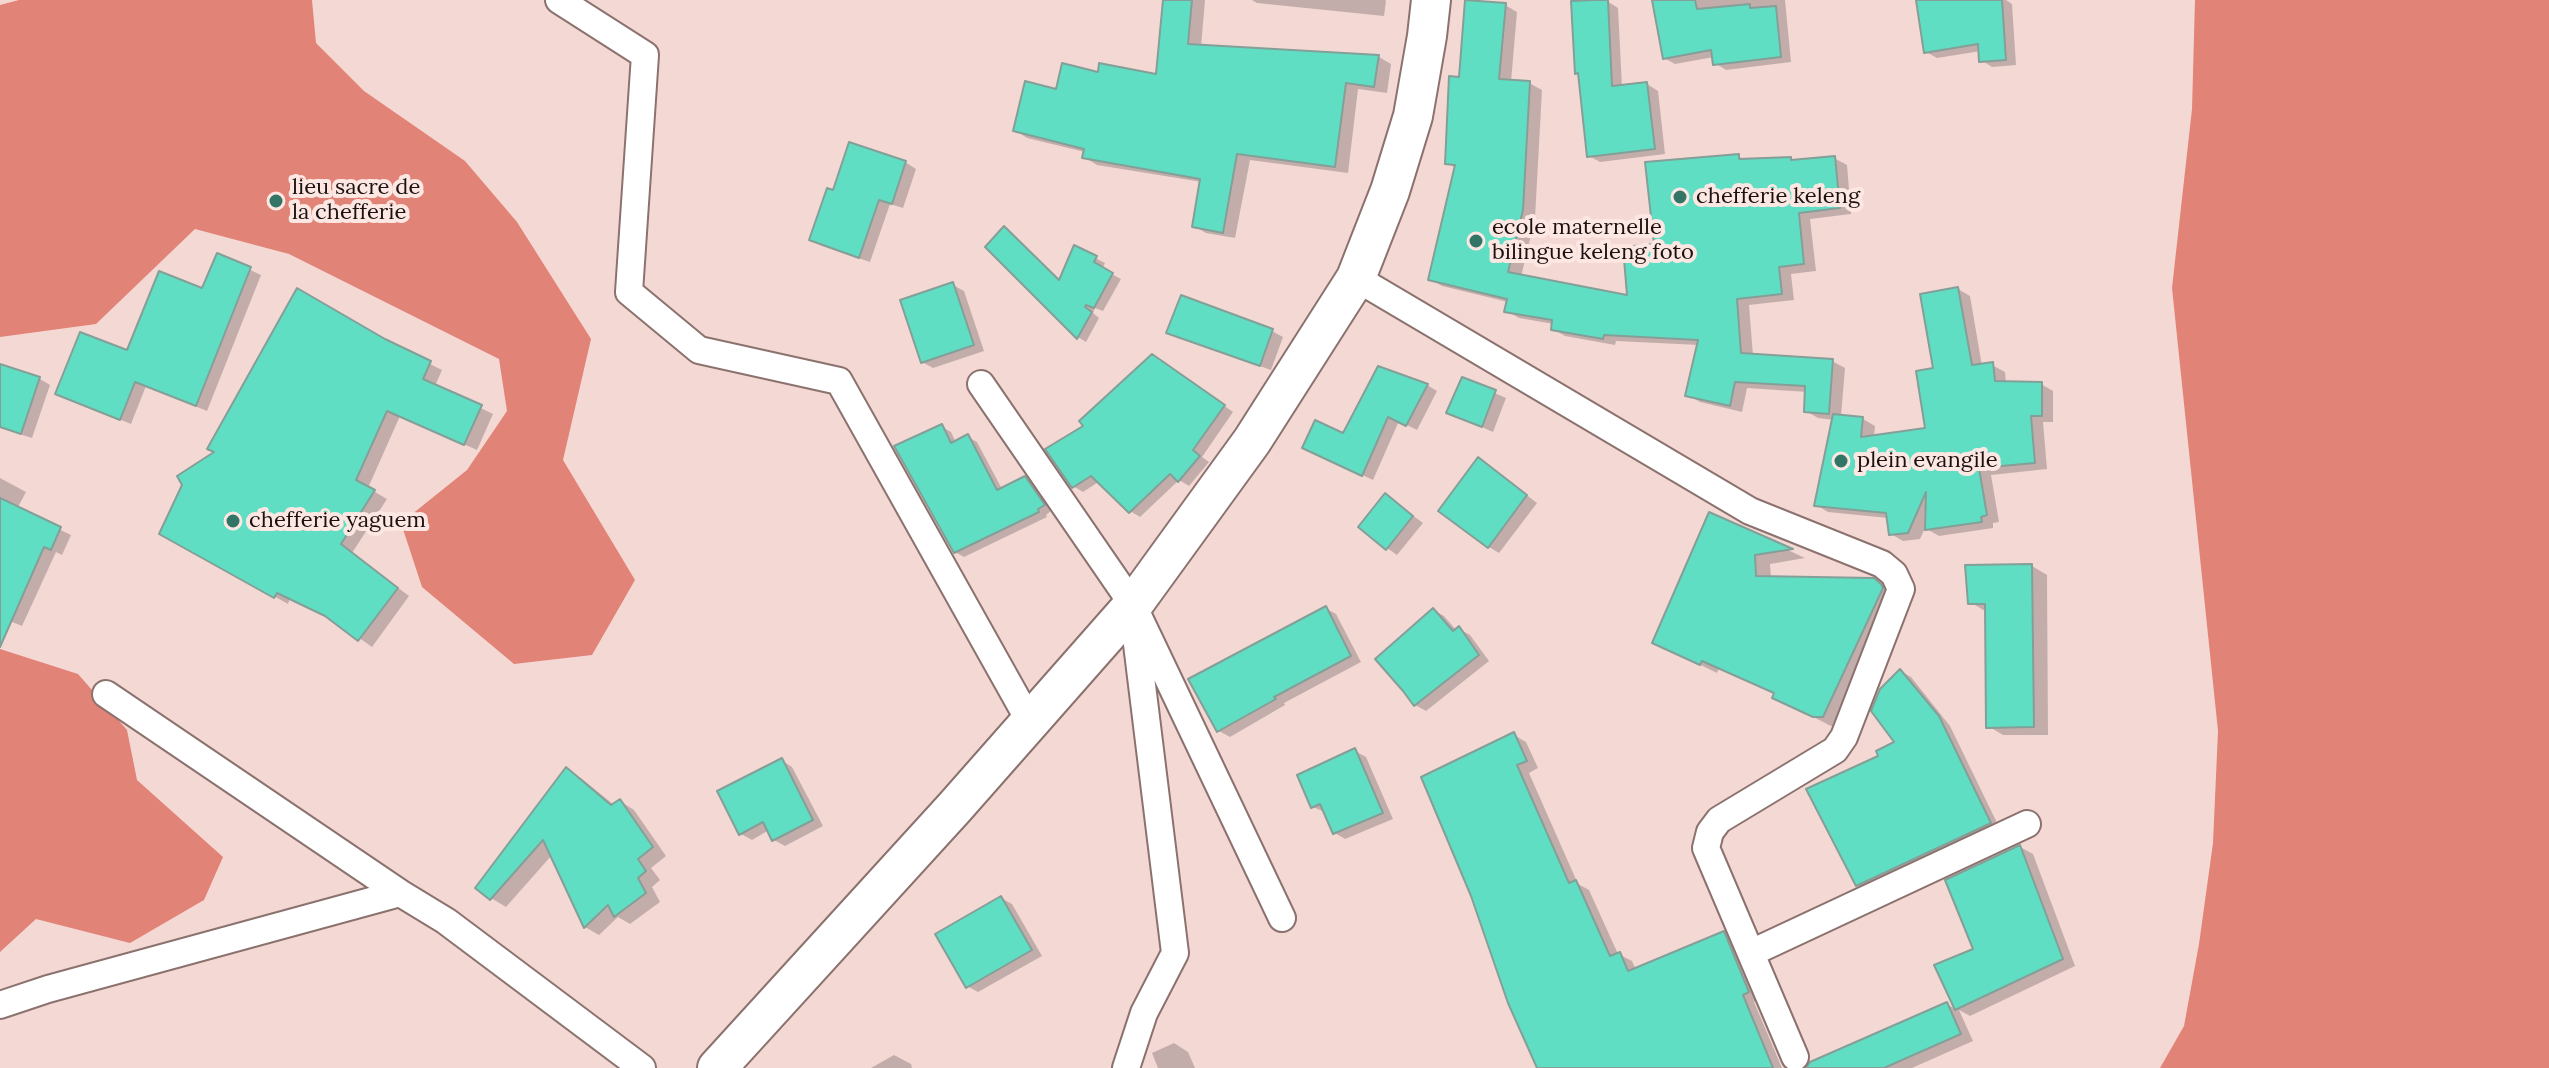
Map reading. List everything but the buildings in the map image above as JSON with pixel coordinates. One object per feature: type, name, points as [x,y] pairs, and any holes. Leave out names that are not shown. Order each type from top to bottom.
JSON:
[{"type":"main road","points":[[725,1064],[1133,605],[1252,441],[1356,278],[1390,191],[1413,116],[1431,0]]},
{"type":"street","points":[[559,0],[645,55],[629,292],[699,350],[839,381],[1030,722]]},
{"type":"street","points":[[1356,278],[1750,511],[1882,564],[1894,574],[1901,589],[1844,737],[1835,750],[1719,820],[1710,832],[1706,848],[1795,1057]]},
{"type":"street","points":[[981,384],[1133,605],[1282,918]]},
{"type":"street","points":[[1126,1068],[1144,1013],[1175,953],[1133,605]]},
{"type":"street","points":[[106,694],[446,921],[642,1068]]},
{"type":"street","points":[[1751,953],[2027,824]]},
{"type":"street","points":[[0,1005],[48,989],[400,893]]},
{"type":"shaded area","points":[[19,0],[312,0],[316,43],[364,91],[465,161],[517,222],[591,339],[563,460],[635,580],[592,655],[514,664],[422,587],[401,523],[467,470],[507,411],[499,359],[289,254],[195,229],[96,324],[0,337],[0,5]]},
{"type":"shaded area","points":[[2195,0],[2549,0],[2549,1068],[2160,1068],[2184,1026],[2199,944],[2213,843],[2218,731],[2172,288],[2192,109]]},
{"type":"shaded area","points":[[0,649],[78,674],[127,730],[137,780],[223,857],[204,900],[130,943],[36,919],[0,952]]},
{"type":"place","name":"chefferie keleng","points":[[1680,197]]},
{"type":"place","name":"lieu sacre de la chefferie","points":[[276,201]]},
{"type":"place","name":"ecole maternelle bilingue keleng foto","points":[[1476,241]]},
{"type":"place","name":"plein evangile","points":[[1841,461]]},
{"type":"place","name":"chefferie yaguem","points":[[233,521]]}]
